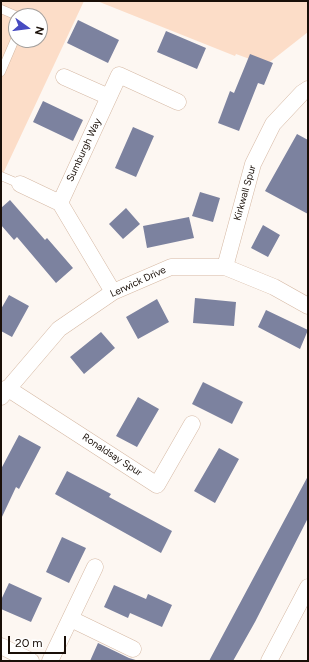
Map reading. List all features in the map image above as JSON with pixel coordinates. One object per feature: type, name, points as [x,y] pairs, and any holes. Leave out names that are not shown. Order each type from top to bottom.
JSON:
[{"type":"street","name":"Sumburgh Way","points":[[60,203],[119,74],[178,102]]},
{"type":"street","points":[[64,77],[109,97]]},
{"type":"street","name":"Kirkwall Spur","points":[[225,267],[253,164],[272,124],[302,93],[308,89]]},
{"type":"street","points":[[20,184],[60,203],[113,292]]},
{"type":"street","name":"Lerwick Drive","points":[[4,393],[59,329],[113,292],[171,267],[225,267],[274,287],[308,306]]},
{"type":"street","name":"Ronaldsay Spur","points":[[4,393],[157,484],[192,424]]},
{"type":"street","points":[[50,661],[95,567]]},
{"type":"street","points":[[270,661],[308,587]]},
{"type":"street","points":[[71,619],[133,649]]},
{"type":"street","points":[[1,646],[32,661]]},
{"type":"lane","points":[[1,72],[11,48]]},
{"type":"lane","points":[[1,176],[20,184]]},
{"type":"shaded area","points":[[1,1],[84,1],[1,178]]},
{"type":"shaded area","points":[[97,1],[308,1],[308,32],[266,65],[236,54],[235,56]]},
{"type":"building","points":[[78,20],[119,40],[108,63],[67,43]]},
{"type":"building","points":[[166,31],[206,48],[197,69],[157,52]]},
{"type":"building","points":[[250,54],[273,63],[264,85],[258,83],[239,131],[218,123],[230,91],[234,93]]},
{"type":"building","points":[[43,101],[83,120],[73,141],[33,122]]},
{"type":"building","points":[[133,127],[154,136],[136,177],[115,168]]},
{"type":"building","points":[[297,134],[308,140],[308,214],[265,191]]},
{"type":"building","points":[[200,192],[220,198],[213,222],[192,216]]},
{"type":"building","points":[[10,200],[45,240],[47,238],[73,268],[56,283],[17,237],[14,240],[1,225],[1,208]]},
{"type":"building","points":[[126,208],[140,224],[123,239],[109,224]]},
{"type":"building","points":[[189,217],[194,238],[147,248],[143,226]]},
{"type":"building","points":[[263,225],[280,235],[268,257],[251,248]]},
{"type":"building","points":[[9,295],[29,306],[12,337],[1,331],[1,309]]},
{"type":"building","points":[[195,298],[236,302],[234,326],[193,323]]},
{"type":"building","points":[[157,299],[169,322],[138,339],[126,317]]},
{"type":"building","points":[[266,310],[308,330],[300,349],[258,327]]},
{"type":"building","points":[[101,332],[115,348],[84,374],[70,357]]},
{"type":"building","points":[[203,382],[243,402],[232,424],[192,404]]},
{"type":"building","points":[[138,397],[159,409],[137,447],[116,436]]},
{"type":"building","points":[[19,435],[41,447],[19,489],[16,487],[1,519],[1,469]]},
{"type":"building","points":[[219,448],[239,459],[215,503],[194,491]]},
{"type":"building","points":[[67,471],[111,494],[109,497],[172,531],[161,553],[55,494]]},
{"type":"building","points":[[308,476],[308,518],[255,622],[233,661],[209,661]]},
{"type":"building","points":[[62,537],[86,548],[69,583],[46,572]]},
{"type":"building","points":[[9,583],[42,598],[31,622],[1,609],[1,600]]},
{"type":"building","points":[[114,585],[146,599],[148,594],[172,605],[162,627],[130,613],[128,618],[104,607]]},
{"type":"building","points":[[98,643],[129,658],[139,661],[90,661]]}]
